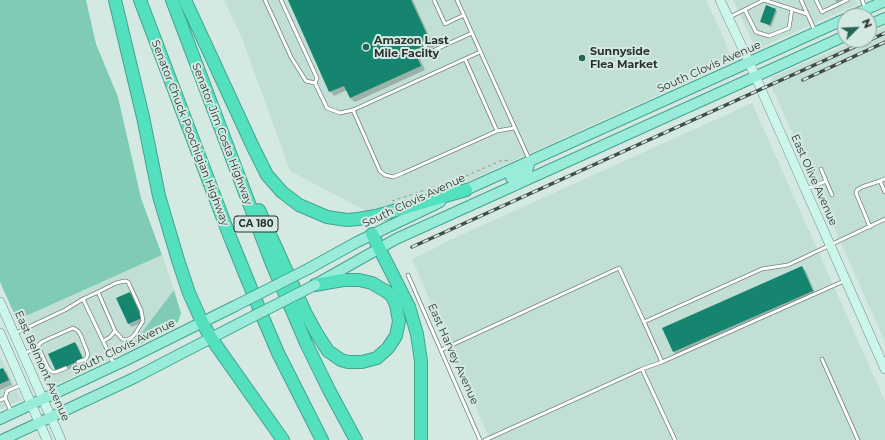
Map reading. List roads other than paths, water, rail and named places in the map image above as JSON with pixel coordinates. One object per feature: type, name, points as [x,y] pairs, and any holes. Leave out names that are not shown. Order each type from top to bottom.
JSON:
[{"type":"highway","points":[[115,0],[143,117],[159,196],[178,260],[202,322],[211,338],[283,440]]},
{"type":"highway","name":"Senator Chuck Poochigian Highway","points":[[140,0],[230,237],[258,306],[278,353],[322,440]]},
{"type":"highway","name":"Senator Jim Costa Highway","points":[[172,0],[256,225],[289,305],[329,390],[356,440]]},
{"type":"highway","points":[[185,0],[267,175],[282,192],[294,201],[308,210],[327,217],[347,220],[376,216],[466,190]]},
{"type":"highway","points":[[214,113],[305,312],[323,344],[334,356],[348,362],[362,362],[377,358],[388,348],[396,336],[399,321],[396,305],[392,296],[372,283],[359,280],[343,280],[315,285]]},
{"type":"highway","points":[[372,234],[409,307],[417,334],[421,367],[421,440]]},
{"type":"main road","name":"East Olive Avenue","points":[[720,0],[885,369]]},
{"type":"main road","points":[[864,5],[885,1]]},
{"type":"main road","name":"South Clovis Avenue","points":[[0,419],[114,366],[235,306],[308,269],[372,234],[837,23]]},
{"type":"main road","points":[[2,440],[134,378],[315,285],[379,247],[440,218],[837,40]]},
{"type":"main road","points":[[440,218],[468,198],[527,171],[530,161]]},
{"type":"main road","name":"East Belmont Avenue","points":[[0,302],[61,440]]},
{"type":"main road","points":[[0,333],[2,343],[23,384],[47,440]]},
{"type":"lane","points":[[265,0],[291,57],[306,81],[315,83]]},
{"type":"lane","points":[[281,0],[317,78],[315,83],[327,108],[340,113],[353,110],[480,52]]},
{"type":"lane","points":[[434,0],[445,24],[464,15]]},
{"type":"lane","points":[[457,0],[530,161]]},
{"type":"lane","points":[[729,18],[767,0],[807,14]]},
{"type":"lane","points":[[801,0],[816,32]]},
{"type":"lane","points":[[816,0],[822,12],[847,0]]},
{"type":"lane","points":[[745,10],[756,32],[769,36],[789,28],[792,9]]},
{"type":"lane","points":[[424,43],[428,53],[472,33]]},
{"type":"lane","points":[[465,59],[497,131]]},
{"type":"lane","points":[[353,110],[380,171],[385,175],[393,177],[497,131],[514,128]]},
{"type":"lane","points":[[821,169],[832,195]]},
{"type":"lane","points":[[870,227],[856,193],[857,190],[862,187],[885,179]]},
{"type":"lane","points":[[805,190],[826,181]]},
{"type":"lane","points":[[880,181],[885,192]]},
{"type":"lane","points":[[644,322],[762,269],[788,265],[870,227],[885,218]]},
{"type":"lane","points":[[441,350],[619,268],[662,362]]},
{"type":"lane","name":"East Harvey Avenue","points":[[408,275],[480,440]]},
{"type":"lane","points":[[485,440],[642,369],[662,362],[846,280]]},
{"type":"lane","points":[[14,333],[65,310],[82,299],[116,283],[125,281],[128,282],[141,310],[143,321],[131,338],[126,340],[122,339],[115,331],[98,292]]},
{"type":"lane","points":[[82,299],[114,366]]},
{"type":"lane","points":[[23,354],[38,346],[42,342],[73,328],[78,331],[81,336],[88,354],[86,359],[78,362]]},
{"type":"lane","points":[[103,341],[110,337],[115,331]]},
{"type":"lane","points":[[38,346],[48,368],[52,372],[66,368]]},
{"type":"lane","points":[[822,359],[858,440]]},
{"type":"lane","points":[[642,369],[675,440]]},
{"type":"lane","points":[[0,400],[5,398],[8,391],[23,384]]},
{"type":"lane","points":[[5,398],[12,414]]},
{"type":"railway","points":[[412,247],[885,33]]},
{"type":"railway","points":[[803,80],[885,42]]},
{"type":"place","name":"Amazon Last Mile Facilty","points":[[366,47]]},
{"type":"place","name":"Sunnyside Flea Market","points":[[582,58]]}]
